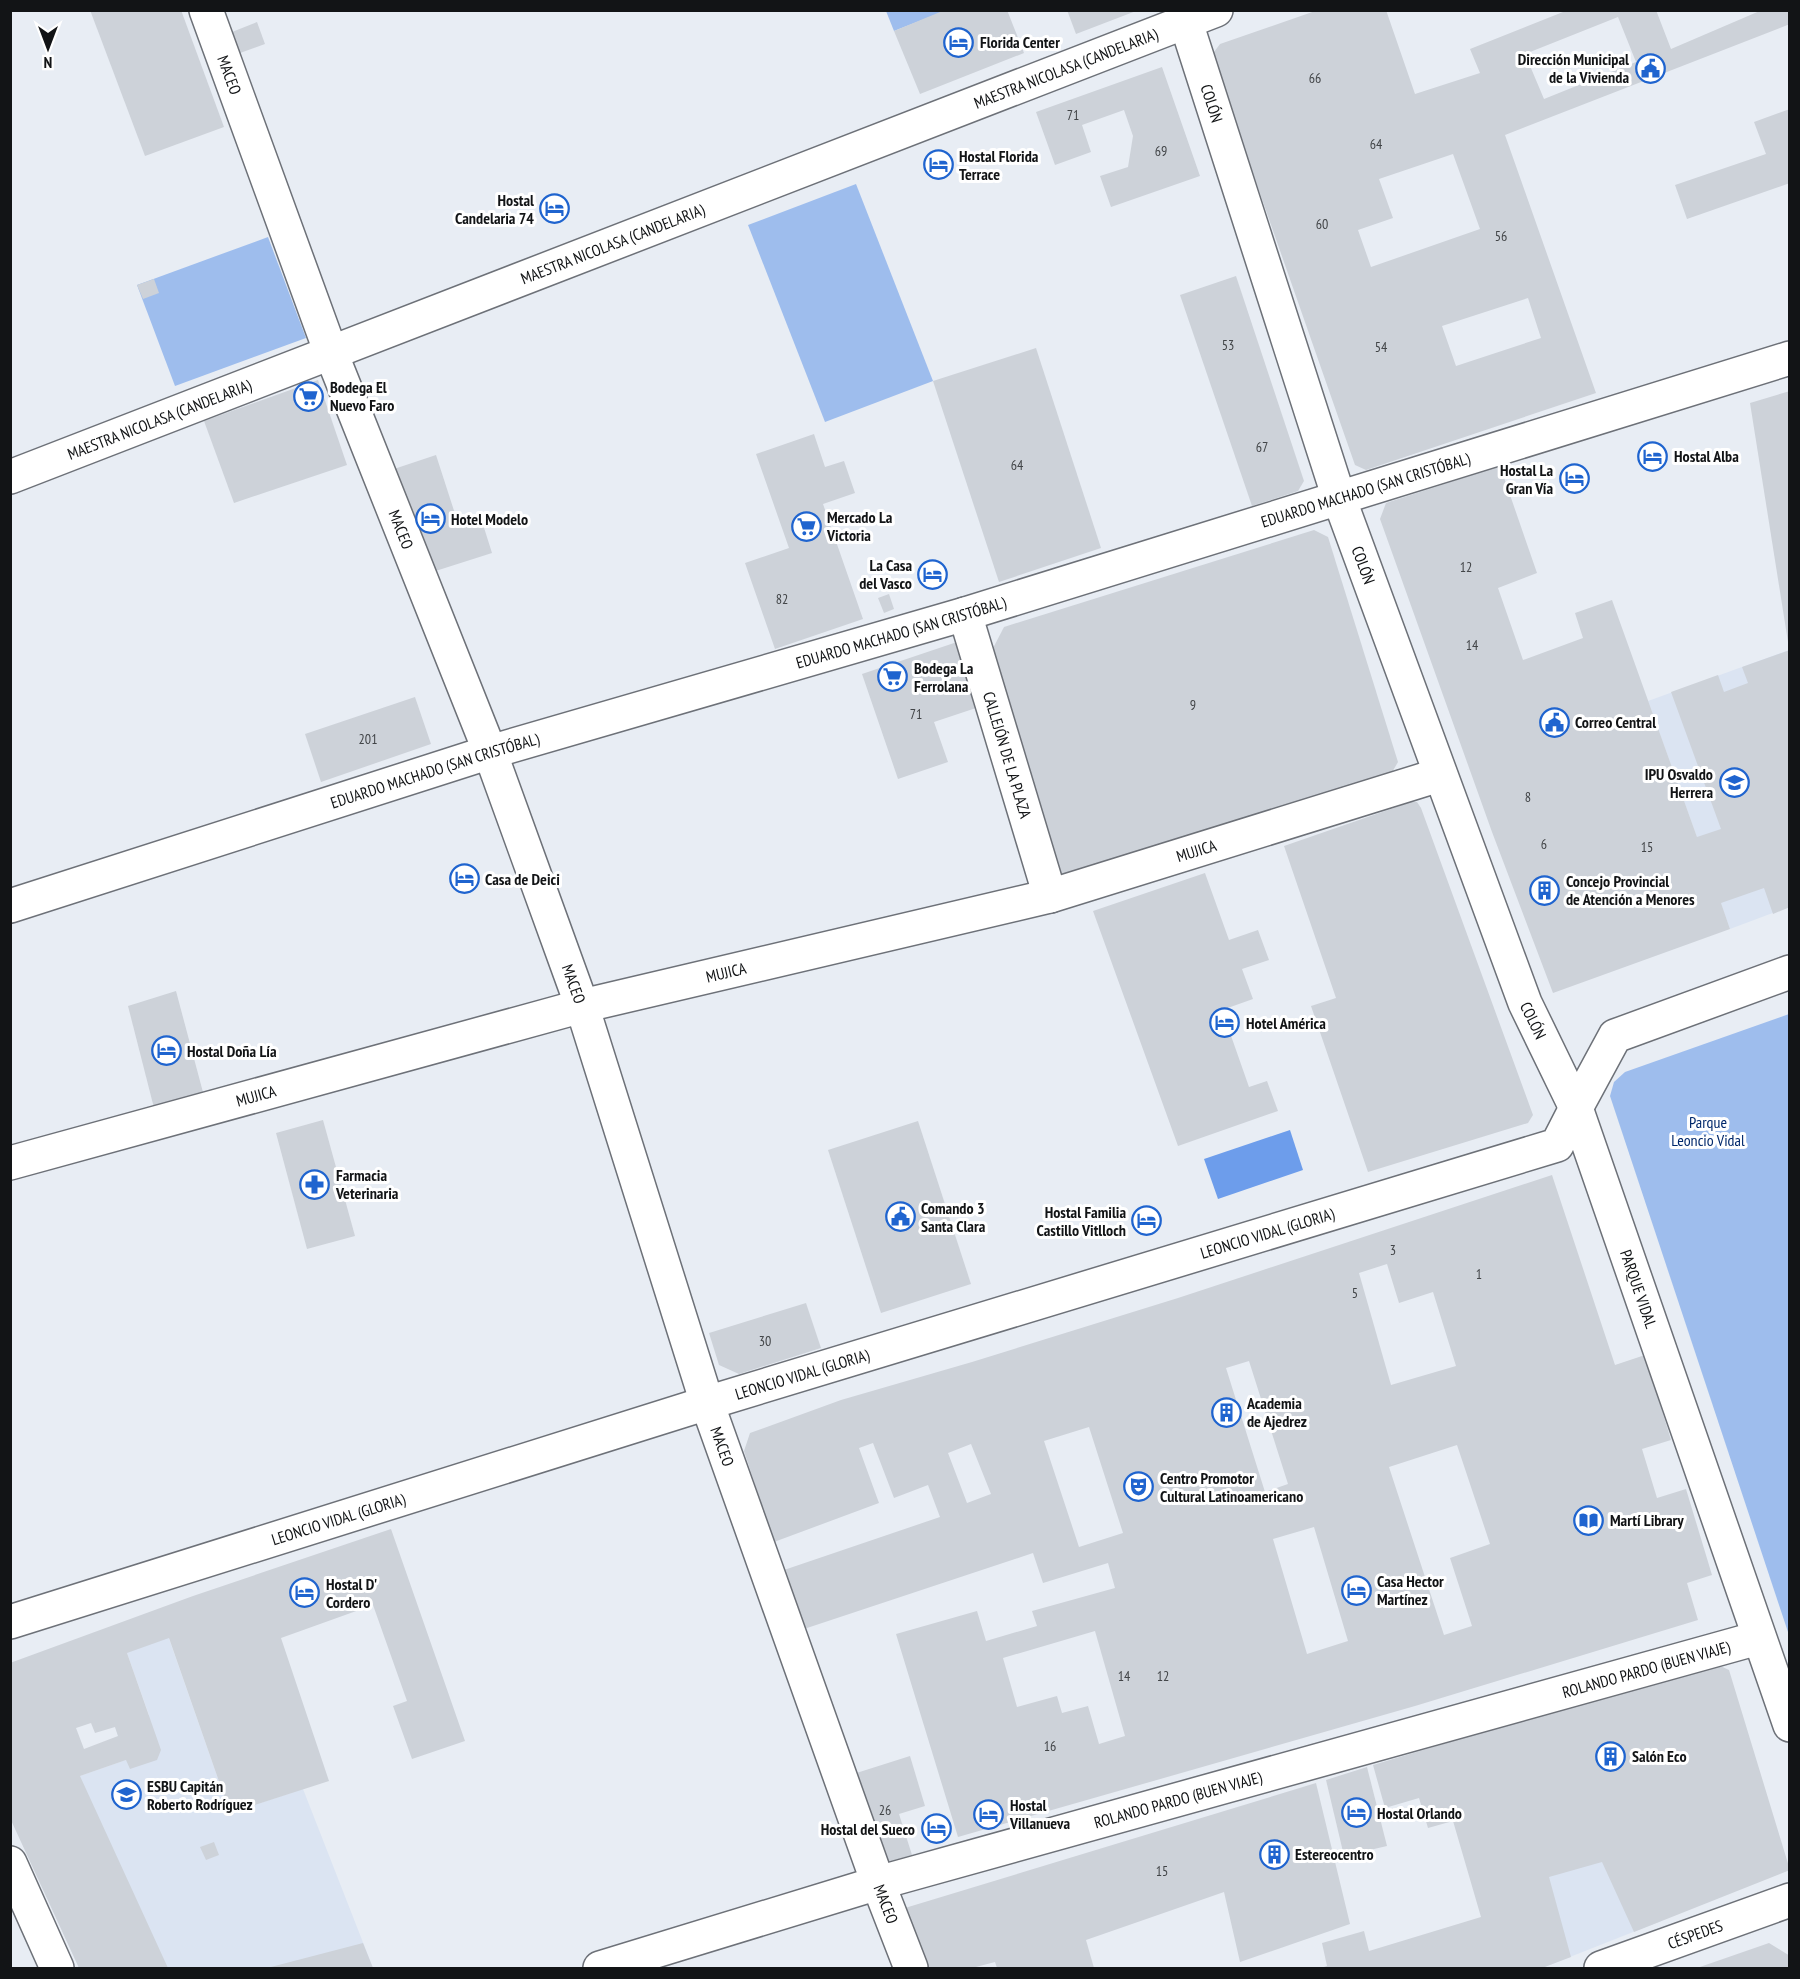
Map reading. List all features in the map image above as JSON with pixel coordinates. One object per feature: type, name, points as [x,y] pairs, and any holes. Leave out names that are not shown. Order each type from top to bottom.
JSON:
[{"type":"street","name":"MACEO","points":[[207,10],[331,353],[490,752],[582,1006],[707,1403],[878,1883],[911,1968]]},
{"type":"street","name":"MAESTRA NICOLASA (CANDELARIA)","points":[[10,477],[331,353],[1184,16],[1216,10]]},
{"type":"street","name":"COLÓN","points":[[1184,16],[1339,498],[1525,1004],[1576,1108]]},
{"type":"street","name":"EDUARDO MACHADO (SAN CRISTÓBAL)","points":[[10,906],[490,752],[965,614],[1790,358]]},
{"type":"street","name":"CALLEJÓN DE LA PLAZA","points":[[965,614],[1050,896]]},
{"type":"street","name":"MUJICA","points":[[10,1163],[582,1006],[1050,896],[1439,775]]},
{"type":"street","points":[[1576,1108],[1615,1036],[1790,972]]},
{"type":"street","name":"LEONCIO VIDAL (GLORIA)","points":[[10,1622],[707,1403],[1557,1145],[1576,1108]]},
{"type":"street","name":"PARQUE VIDAL","points":[[1576,1108],[1790,1725]]},
{"type":"street","name":"ROLANDO PARDO (BUEN VIAJE)","points":[[600,1968],[878,1883],[1758,1638]]},
{"type":"street","points":[[10,1863],[57,1968]]},
{"type":"street","name":"CÉSPEDES","points":[[1601,1968],[1790,1900]]},
{"type":"shaded area","name":"IPU Osvaldo Herrera","points":[[1789,650],[1789,907],[1730,929],[1648,701]]},
{"type":"shaded area","points":[[1290,1130],[1303,1170],[1218,1199],[1204,1159]]},
{"type":"shaded area","name":"ESBU Capitán Roberto Rodríguez","points":[[159,1610],[230,1813],[303,1789],[373,1968],[79,1968],[11,1818],[80,1776],[126,1760],[115,1727],[149,1715],[117,1625]]},
{"type":"shaded area","points":[[1620,1816],[1661,1921],[1542,1968],[1523,1968],[1509,1908]]},
{"type":"green space","points":[[886,11],[945,11],[894,31]]},
{"type":"green space","points":[[856,184],[933,381],[825,422],[748,225]]},
{"type":"green space","points":[[268,237],[306,338],[175,386],[137,285]]},
{"type":"green space","name":"Parque Leoncio Vidal","points":[[1790,1014],[1789,1635],[1610,1096],[1614,1082],[1625,1072]]},
{"type":"building","points":[[90,10],[181,10],[224,127],[145,156]]},
{"type":"building","name":"Florida Center","points":[[945,10],[1007,10],[1024,53],[920,94],[894,31]]},
{"type":"building","points":[[1067,10],[1136,10],[1136,11],[1076,34]]},
{"type":"building","points":[[1318,10],[1386,10],[1415,94],[1480,73],[1470,49],[1568,10],[1656,10],[1671,49],[1762,10],[1790,10],[1790,24],[1505,135],[1596,393],[1366,470],[1355,465],[1214,62],[1214,52],[1220,44]],"holes":[[[1618,17],[1636,62],[1544,99],[1525,54]],[[1453,154],[1480,229],[1371,267],[1358,230],[1393,218],[1379,179]],[[1528,298],[1541,338],[1456,366],[1442,326]]]},
{"type":"building","points":[[257,22],[265,44],[240,53],[232,32]]},
{"type":"building","points":[[1162,67],[1200,176],[1111,207],[1100,176],[1128,167],[1133,136],[1124,110],[1082,125],[1091,152],[1055,165],[1036,112]]},
{"type":"building","points":[[1790,109],[1790,183],[1687,219],[1675,185],[1766,154],[1754,122]]},
{"type":"building","points":[[1236,276],[1304,481],[1298,491],[1252,506],[1180,295]]},
{"type":"building","points":[[154,279],[159,293],[143,299],[137,285]]},
{"type":"building","points":[[1036,348],[1101,548],[999,582],[933,381]]},
{"type":"building","points":[[318,380],[347,465],[234,503],[204,421]]},
{"type":"building","points":[[1790,391],[1790,642],[1788,642],[1750,403]]},
{"type":"building","name":"Mercado La Victoria","points":[[814,434],[825,467],[844,461],[855,493],[823,504],[863,619],[775,649],[745,563],[789,548],[756,454]]},
{"type":"building","name":"Hotel Modelo","points":[[436,455],[458,523],[480,515],[492,553],[423,575],[388,471]]},
{"type":"building","points":[[1500,466],[1537,573],[1498,588],[1523,660],[1583,638],[1575,613],[1612,600],[1697,837],[1721,829],[1671,692],[1718,675],[1724,692],[1748,683],[1742,667],[1790,650],[1790,907],[1773,914],[1764,888],[1721,903],[1730,929],[1553,993],[1492,832],[1380,519],[1386,503]]},
{"type":"building","points":[[1314,530],[1328,537],[1398,762],[1391,774],[1060,876],[990,654],[1004,627]]},
{"type":"building","points":[[889,594],[894,609],[884,613],[878,598]]},
{"type":"building","points":[[957,642],[979,707],[934,722],[948,762],[898,779],[862,674]]},
{"type":"building","points":[[415,697],[431,744],[321,782],[305,734]]},
{"type":"building","points":[[1411,802],[1417,802],[1421,808],[1533,1115],[1528,1123],[1368,1172],[1311,1006],[1336,998],[1284,846]]},
{"type":"building","points":[[1205,873],[1229,940],[1258,930],[1269,960],[1242,969],[1253,999],[1222,1010],[1249,1087],[1267,1081],[1278,1111],[1178,1146],[1093,911]]},
{"type":"building","name":"Hostal Doña Lía","points":[[176,991],[204,1096],[154,1108],[128,1006]]},
{"type":"building","name":"Farmacia Veterinaria","points":[[323,1120],[355,1236],[307,1249],[276,1133]]},
{"type":"building","name":"Comando 3 Santa Clara","points":[[918,1121],[971,1284],[881,1313],[828,1150]]},
{"type":"building","points":[[1552,1175],[1615,1365],[1645,1355],[1671,1440],[1642,1449],[1657,1498],[1686,1489],[1712,1575],[1687,1583],[1698,1620],[1415,1706],[958,1837],[896,1634],[977,1611],[986,1641],[1037,1626],[1032,1611],[1115,1588],[1108,1563],[1043,1583],[1033,1553],[804,1629],[784,1570],[940,1517],[928,1485],[894,1498],[873,1443],[859,1448],[879,1503],[774,1542],[744,1451],[750,1433],[841,1400],[1178,1298]],"holes":[[[1387,1264],[1399,1303],[1433,1292],[1456,1366],[1391,1385],[1359,1273]],[[1249,1361],[1288,1484],[1265,1492],[1226,1368]],[[1089,1427],[1123,1533],[1079,1547],[1044,1441]],[[971,1444],[991,1494],[967,1503],[948,1453]],[[1457,1445],[1490,1544],[1450,1558],[1472,1626],[1444,1635],[1389,1467]],[[1314,1527],[1348,1641],[1307,1654],[1273,1539]],[[1095,1631],[1125,1736],[1099,1744],[1088,1706],[1062,1713],[1057,1696],[1017,1707],[1003,1658]]]},
{"type":"building","points":[[806,1303],[821,1348],[739,1374],[719,1365],[709,1333]]},
{"type":"building","points":[[391,1529],[465,1741],[412,1759],[393,1706],[407,1701],[373,1605],[281,1638],[329,1781],[230,1813],[169,1638],[127,1653],[161,1750],[157,1760],[130,1769],[126,1760],[80,1776],[168,1968],[79,1968],[10,1818],[10,1663],[193,1596]],"holes":[[[91,1723],[95,1733],[115,1727],[118,1736],[84,1749],[76,1728]]]},
{"type":"building","points":[[1714,1663],[1729,1670],[1790,1870],[1634,1932],[1602,1862],[1549,1877],[1571,1957],[1542,1968],[1321,1968],[1327,1966],[1322,1943],[1364,1931],[1369,1951],[1481,1917],[1453,1821],[1428,1828],[1419,1798],[1385,1808],[1373,1765]]},
{"type":"building","points":[[910,1756],[925,1806],[899,1814],[912,1855],[876,1866],[847,1776]]},
{"type":"building","name":"Hostal Orlando","points":[[1367,1767],[1387,1846],[1344,1856],[1326,1780]]},
{"type":"building","points":[[1316,1783],[1350,1924],[1240,1962],[1224,1892],[1086,1940],[1094,1968],[997,1968],[995,1962],[972,1968],[925,1968],[905,1908]]},
{"type":"building","points":[[214,1842],[219,1855],[206,1860],[200,1847]]},
{"type":"building","points":[[363,1943],[373,1968],[267,1968]]},
{"type":"building","points":[[1769,1943],[1790,1956],[1790,1968],[1697,1968]]},
{"type":"place","name":"Florida Center","points":[[959,42]]},
{"type":"place","name":"Dirección Municipal de la Vivienda","points":[[1650,68]]},
{"type":"place","name":"Hostal Florida Terrace","points":[[938,165]]},
{"type":"place","name":"Hostal Candelaria 74","points":[[555,209]]},
{"type":"place","name":"Bodega El Nuevo Faro","points":[[309,396]]},
{"type":"place","name":"Hostal Alba","points":[[1653,456]]},
{"type":"place","name":"Hostal La Gran Vía","points":[[1574,479]]},
{"type":"place","name":"Hotel Modelo","points":[[430,519]]},
{"type":"place","name":"Mercado La Victoria","points":[[806,526]]},
{"type":"place","name":"La Casa del Vasco","points":[[933,574]]},
{"type":"place","name":"Bodega La Ferrolana","points":[[893,677]]},
{"type":"place","name":"Correo Central","points":[[1554,722]]},
{"type":"place","name":"IPU Osvaldo Herrera","points":[[1734,783]]},
{"type":"place","name":"Casa de Deici","points":[[464,879]]},
{"type":"place","name":"Concejo Provincial de Atención a Menores","points":[[1545,890]]},
{"type":"place","name":"Hotel América","points":[[1225,1023]]},
{"type":"place","name":"Hostal Doña Lía","points":[[166,1051]]},
{"type":"place","name":"Farmacia Veterinaria","points":[[315,1184]]},
{"type":"place","name":"Comando 3 Santa Clara","points":[[900,1217]]},
{"type":"place","name":"Hostal Familia Castillo Vitlloch","points":[[1147,1221]]},
{"type":"place","name":"Academia de Ajedrez","points":[[1226,1412]]},
{"type":"place","name":"Centro Promotor Cultural Latinoamericano","points":[[1139,1487]]},
{"type":"place","name":"Martí Library","points":[[1589,1520]]},
{"type":"place","name":"Casa Hector Martínez","points":[[1356,1590]]},
{"type":"place","name":"Hostal D' Cordero","points":[[305,1593]]},
{"type":"place","name":"Salón Eco","points":[[1611,1756]]},
{"type":"place","name":"ESBU Capitán Roberto Rodríguez","points":[[126,1795]]},
{"type":"place","name":"Hostal Orlando","points":[[1356,1813]]},
{"type":"place","name":"Hostal Villanueva","points":[[989,1814]]},
{"type":"place","name":"Hostal del Sueco","points":[[936,1829]]},
{"type":"place","name":"Estereocentro","points":[[1274,1854]]}]
